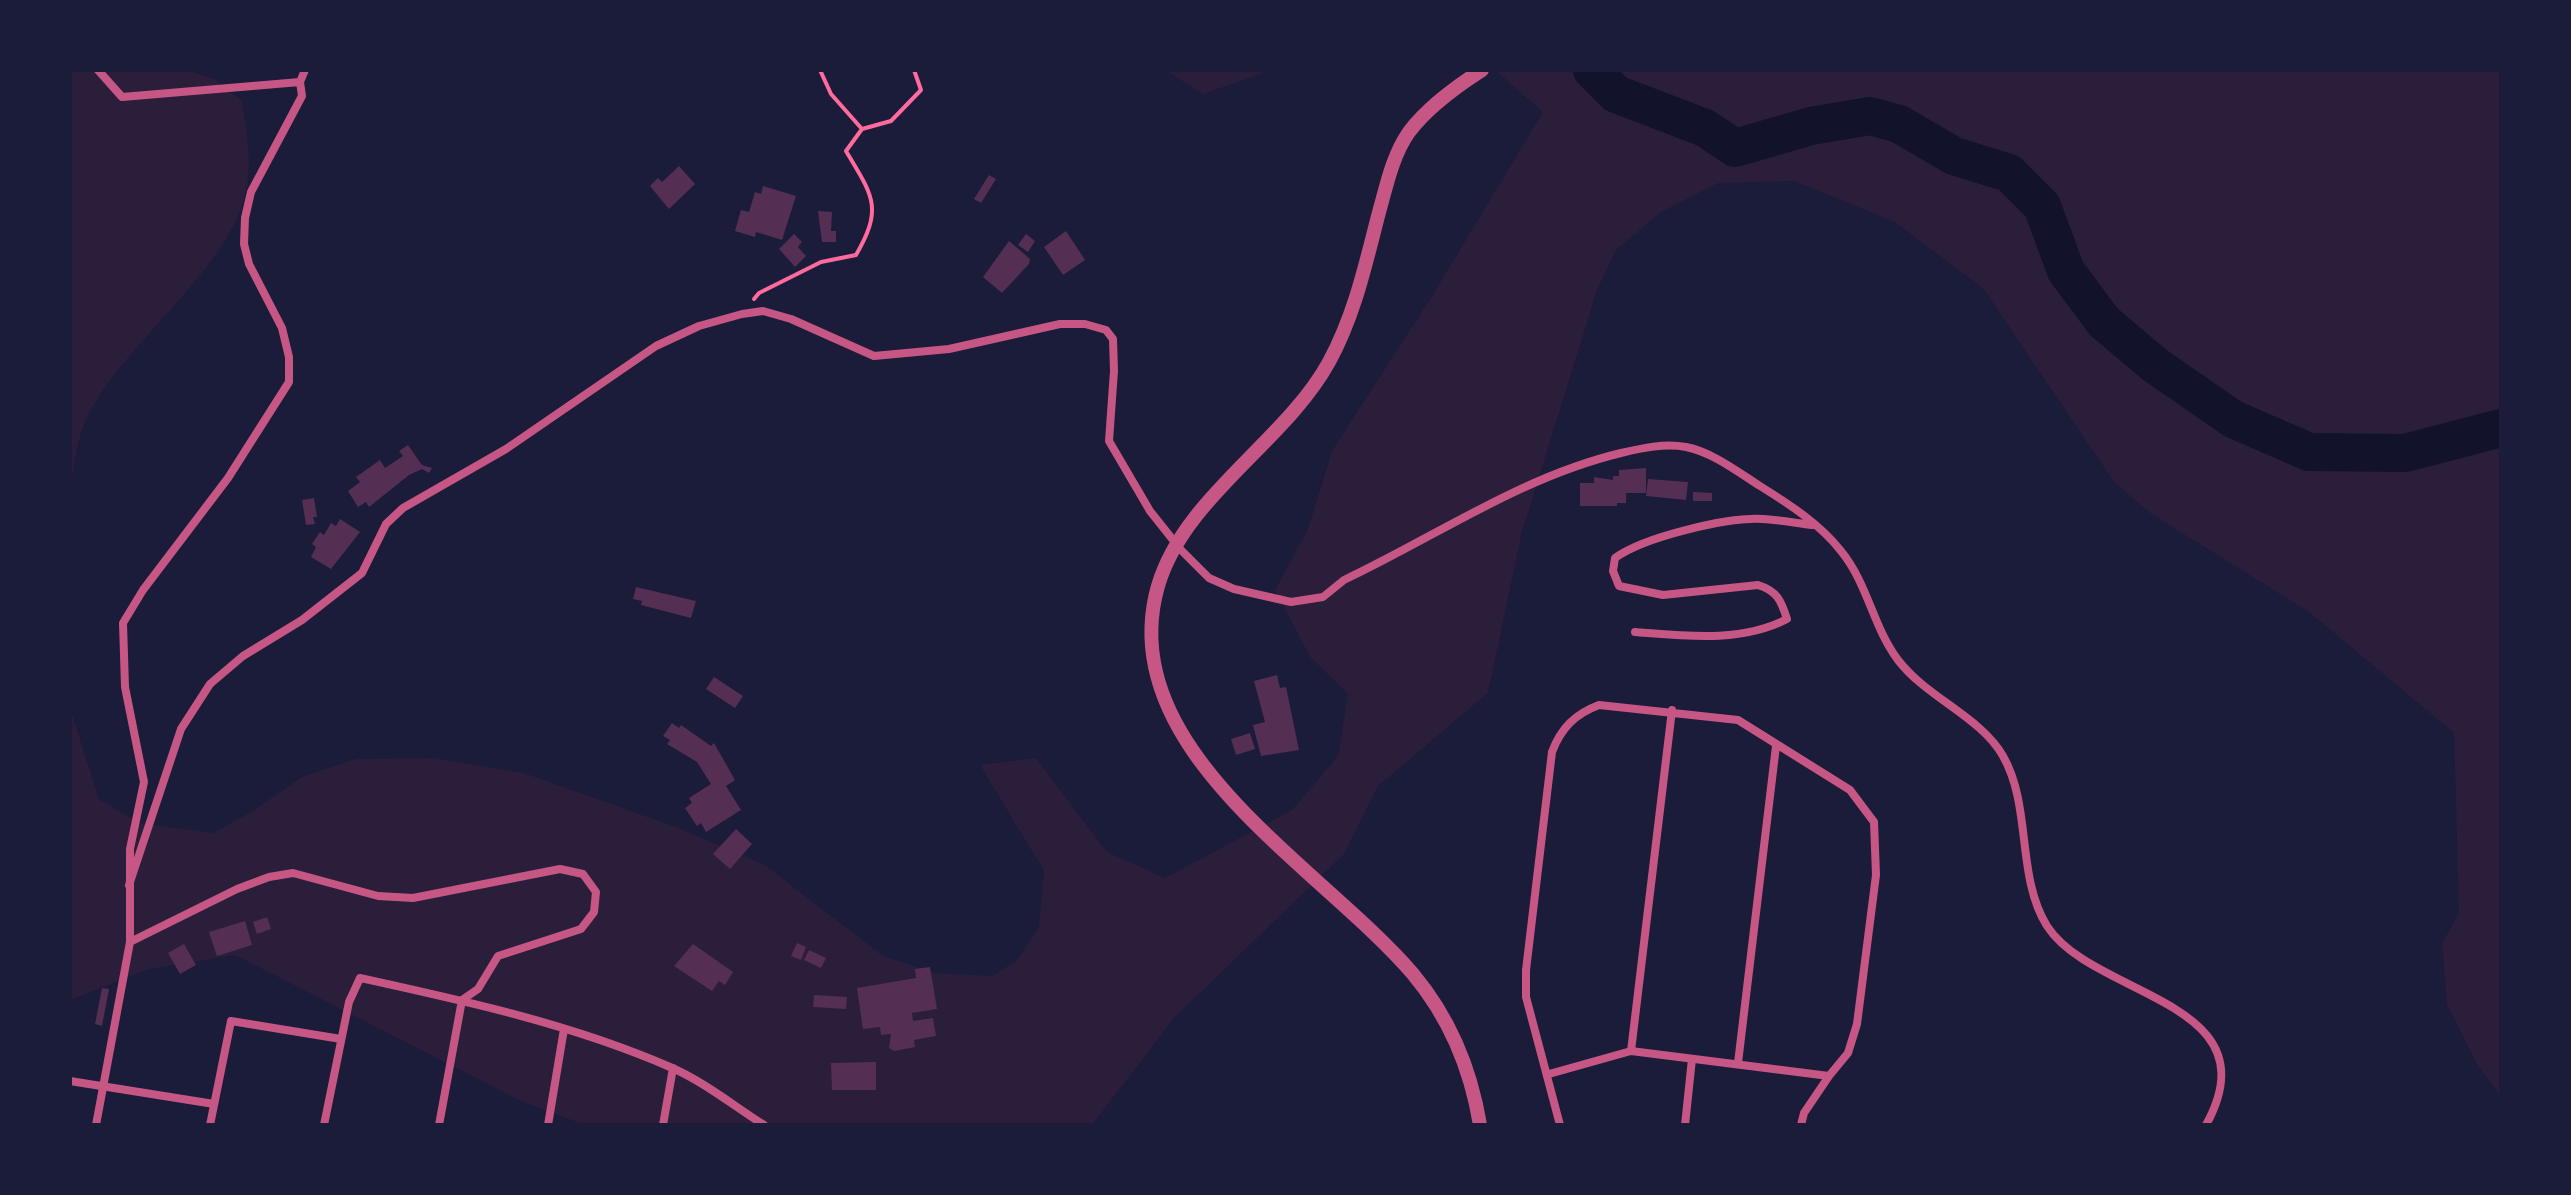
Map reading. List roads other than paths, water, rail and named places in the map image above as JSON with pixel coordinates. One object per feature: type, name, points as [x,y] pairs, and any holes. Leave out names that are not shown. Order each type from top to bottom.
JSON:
[{"type":"street","points":[[98,70],[122,97],[300,82]]},
{"type":"street","points":[[96,1125],[130,942],[130,849],[144,782],[125,687],[123,623],[143,590],[228,478],[289,382],[289,357],[282,328],[249,264],[244,244],[251,192],[302,96],[300,82],[305,70]]},
{"type":"street","points":[[1479,72],[1432,109],[1409,133],[1391,170],[1354,308],[1328,364],[1294,410],[1185,532],[1158,587],[1153,629],[1157,682],[1178,731],[1249,814],[1413,975],[1449,1026],[1474,1087],[1480,1125]]},
{"type":"street","points":[[129,885],[181,729],[210,684],[243,656],[302,620],[362,573],[386,524],[403,508],[506,449],[656,346],[699,326],[763,311],[791,319],[874,356],[949,349],[1060,324],[1085,324],[1106,330],[1113,339],[1109,441],[1150,511],[1181,550],[1209,578],[1234,589],[1291,602],[1323,597],[1344,580],[1524,485],[1564,469],[1642,448],[1688,447],[1708,455],[1798,510],[1839,548],[1858,573],[1896,657],[1916,681],[1977,727],[2004,757],[2023,827],[2035,894],[2046,925],[2071,953],[2175,1006],[2209,1040],[2220,1059],[2223,1082],[2218,1102],[2206,1125]]},
{"type":"street","points":[[1635,632],[1690,637],[1760,633],[1787,619],[1782,603],[1773,590],[1758,585],[1663,595],[1619,586],[1613,571],[1615,558],[1633,545],[1701,528],[1760,519],[1813,525]]},
{"type":"street","points":[[1560,1125],[1549,1074],[1526,997],[1526,970],[1552,752],[1567,726],[1580,712],[1599,705],[1672,710],[1738,720],[1850,790],[1874,822],[1876,875],[1857,1024],[1848,1053],[1804,1113],[1801,1125]]},
{"type":"street","points":[[1631,1051],[1672,710]]},
{"type":"street","points":[[1738,1063],[1776,746]]},
{"type":"street","points":[[130,942],[237,889],[293,873],[378,896],[413,898],[560,869],[583,874],[596,892],[594,912],[581,929],[498,956],[478,989],[462,1000],[439,1125]]},
{"type":"street","points":[[324,1125],[349,1002],[360,978],[462,1000],[564,1029],[673,1068],[764,1125]]},
{"type":"street","points":[[210,1125],[231,1021],[341,1039]]},
{"type":"street","points":[[548,1125],[564,1029]]},
{"type":"street","points":[[1549,1074],[1631,1051],[1829,1076]]},
{"type":"street","points":[[1685,1125],[1692,1059]]},
{"type":"street","points":[[663,1125],[673,1068]]},
{"type":"street","points":[[70,1081],[214,1104]]},
{"type":"waterway","points":[[1592,70],[1616,94],[1705,128],[1735,148],[1811,126],[1870,116],[1899,124],[1954,156],[2009,173],[2042,206],[2066,271],[2104,322],[2155,365],[2233,419],[2309,452],[2405,453],[2501,428]]}]
